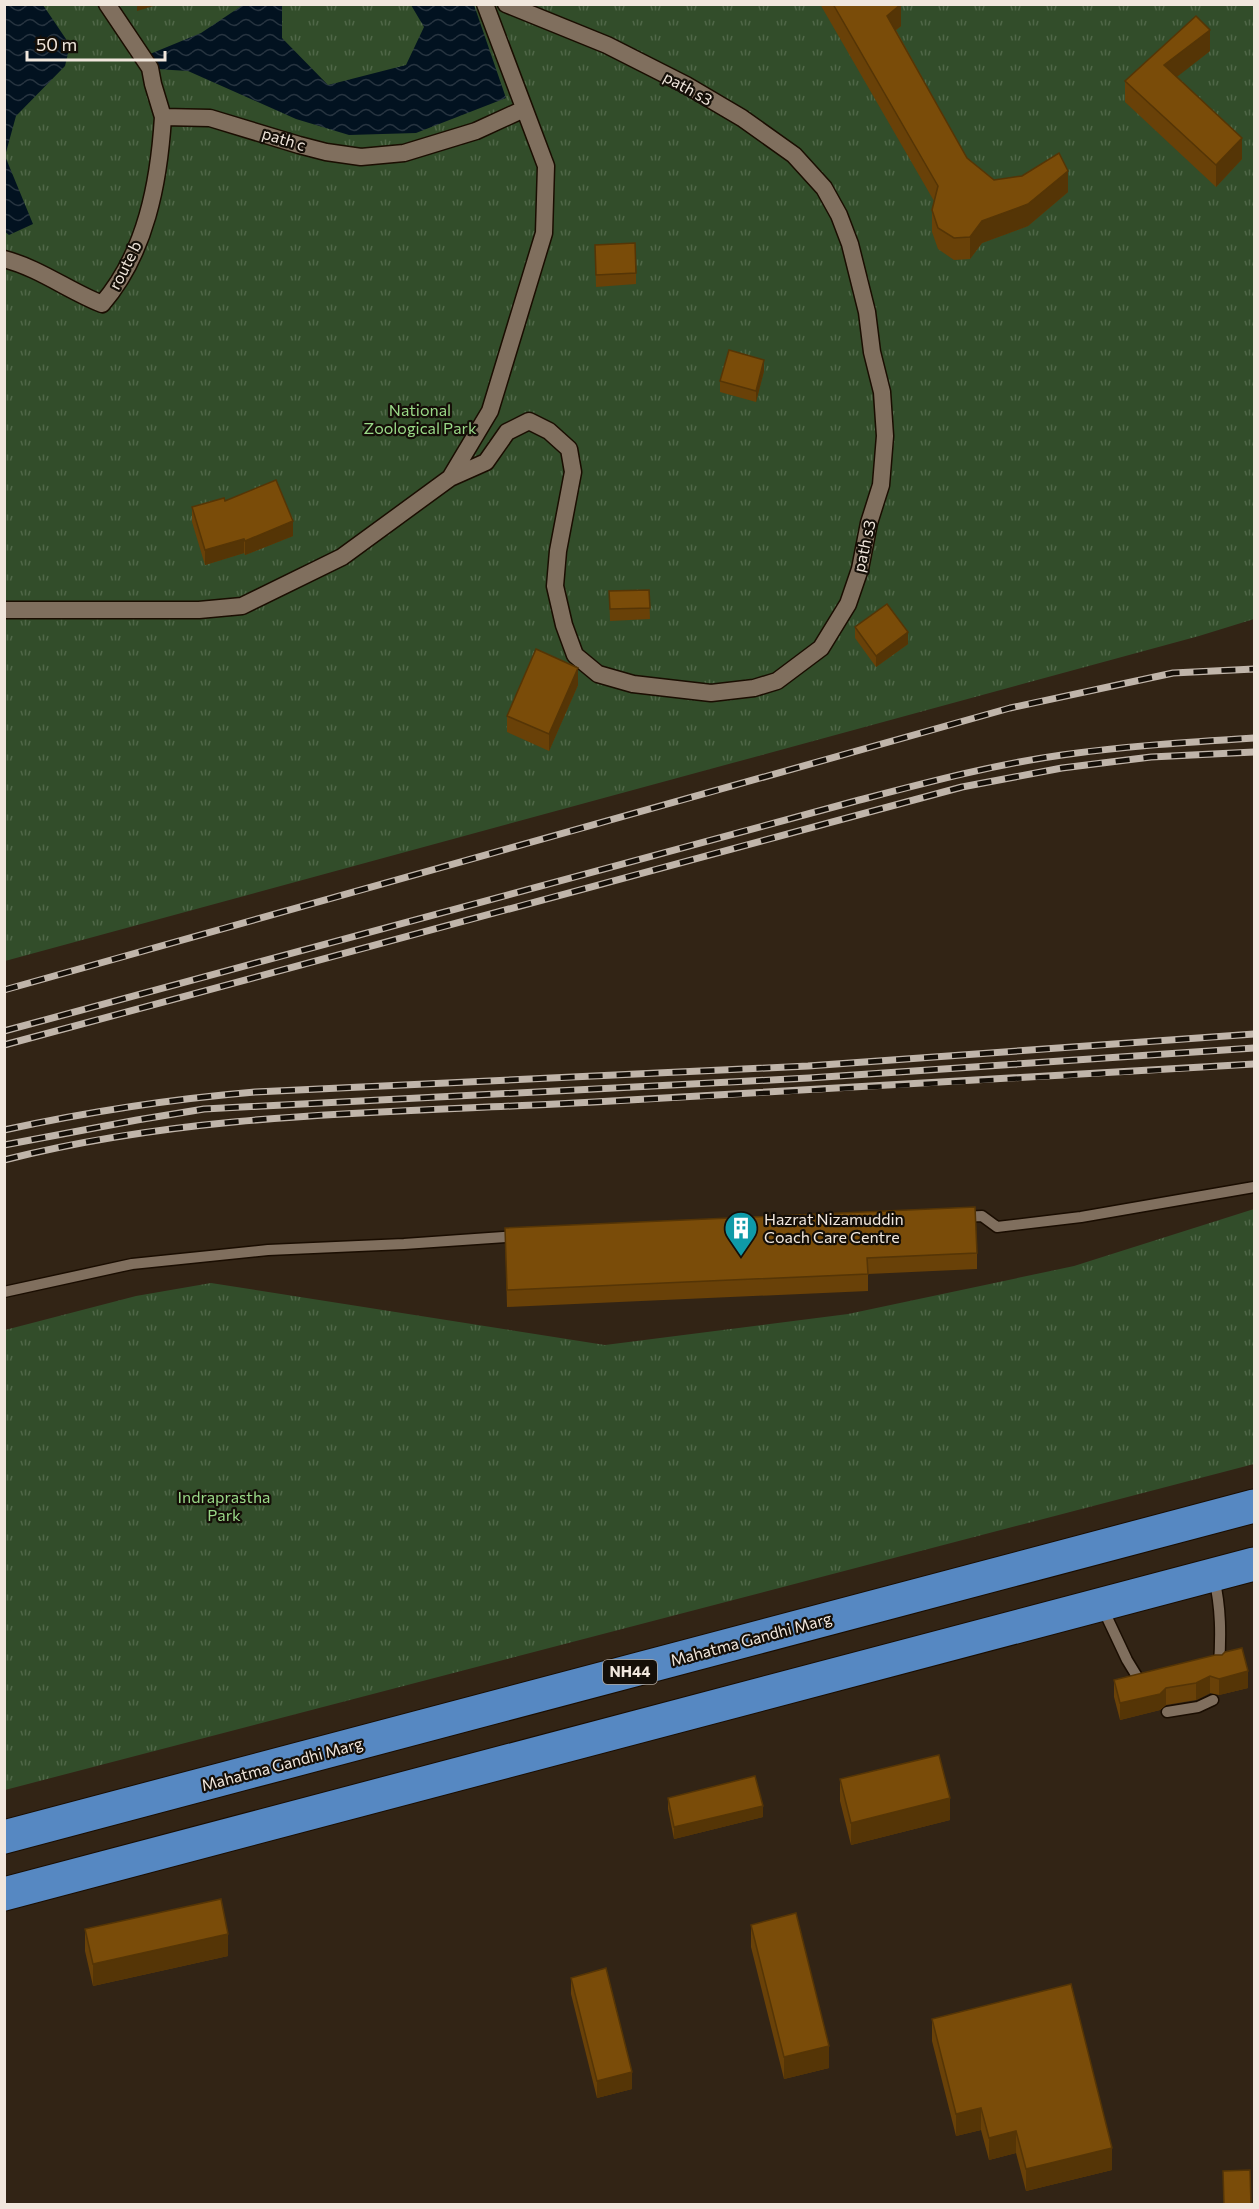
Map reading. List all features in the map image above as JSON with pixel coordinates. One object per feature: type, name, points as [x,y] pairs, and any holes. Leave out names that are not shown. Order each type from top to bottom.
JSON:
[{"type":"highway","name":"Mahatma Gandhi Marg","points":[[4,1837],[1254,1506]]},
{"type":"highway","points":[[4,1894],[1101,1604],[1213,1575],[1254,1568]]},
{"type":"street","points":[[107,4],[150,68],[163,117]]},
{"type":"street","points":[[4,610],[199,610],[242,606],[342,557],[450,478],[490,411],[544,232],[546,166],[485,4]]},
{"type":"street","name":"path s3","points":[[450,478],[486,462],[507,432],[529,421],[549,431],[569,449],[573,472],[560,540],[555,586],[564,625],[575,655],[598,674],[633,684],[711,693],[754,688],[777,681],[821,648],[848,604],[860,568],[868,523],[881,485],[885,436],[882,392],[872,352],[867,312],[850,244],[839,215],[824,188],[794,155],[742,118],[686,85],[607,45],[506,4]]},
{"type":"street","name":"path c","points":[[163,117],[210,118],[298,145],[361,157],[404,153],[476,131],[524,109]]},
{"type":"street","name":"route b","points":[[4,259],[17,262],[102,304],[124,274],[146,219],[155,184],[163,117]]},
{"type":"lane","points":[[949,1218],[982,1216],[997,1227],[1081,1217],[1254,1187]]},
{"type":"lane","points":[[4,1292],[132,1264],[177,1259],[268,1250],[536,1236]]},
{"type":"lane","points":[[1213,1575],[1219,1601],[1221,1636],[1219,1665]]},
{"type":"lane","points":[[1101,1604],[1127,1660],[1141,1683]]},
{"type":"lane","points":[[1167,1712],[1198,1707],[1213,1700]]},
{"type":"green space","name":"National Zoological Park","points":[[5,5],[1254,5],[1254,619],[1199,636],[5,961]]},
{"type":"green space","name":"Indraprastha Park","points":[[1254,1209],[1254,1464],[5,1790],[5,1330],[136,1296],[211,1283],[605,1345],[848,1314],[1074,1266]]},
{"type":"water","points":[[4,5],[43,5],[70,45],[65,66],[16,116],[5,156],[33,224],[9,235],[4,231]]},
{"type":"water","points":[[243,5],[282,5],[282,38],[328,85],[406,65],[424,27],[411,5],[474,5],[506,98],[416,133],[349,135],[296,119],[188,71],[156,69],[150,54],[201,33]]},
{"type":"building","points":[[833,4],[901,4],[887,16],[967,158],[994,180],[1022,176],[1059,153],[1068,171],[1028,204],[982,221],[970,237],[954,238],[938,228],[932,210],[938,186]]},
{"type":"building","points":[[1196,16],[1210,30],[1164,65],[1242,138],[1216,165],[1125,81]]},
{"type":"building","points":[[635,243],[636,273],[596,275],[595,245]]},
{"type":"building","points":[[729,350],[764,360],[756,391],[720,381]]},
{"type":"building","points":[[276,480],[293,521],[245,541],[244,539],[205,550],[192,507],[224,498],[225,501]]},
{"type":"building","points":[[649,590],[650,608],[610,609],[609,591]]},
{"type":"building","points":[[887,604],[908,632],[876,656],[855,627]]},
{"type":"building","points":[[536,649],[578,668],[549,734],[507,716]]},
{"type":"building","name":"Hazrat Nizamuddin Coach Care Centre","points":[[975,1207],[977,1253],[867,1258],[868,1274],[507,1290],[505,1228]]},
{"type":"building","points":[[1242,1648],[1248,1671],[1219,1679],[1210,1676],[1196,1683],[1166,1688],[1160,1694],[1120,1703],[1114,1680],[1222,1655],[1225,1652]]},
{"type":"building","points":[[939,1755],[950,1798],[851,1823],[840,1779]]},
{"type":"building","points":[[755,1776],[763,1806],[674,1827],[668,1798]]},
{"type":"building","points":[[221,1899],[228,1934],[93,1964],[85,1929]]},
{"type":"building","points":[[796,1913],[829,2046],[784,2057],[751,1925]]},
{"type":"building","points":[[606,1968],[632,2072],[597,2081],[571,1978]]},
{"type":"building","points":[[1071,1984],[1112,2148],[1026,2169],[1016,2131],[989,2138],[981,2108],[956,2114],[932,2019]]},
{"type":"building","points":[[1250,2170],[1251,2205],[1224,2205],[1223,2171]]},
{"type":"railway","points":[[4,990],[1010,708],[1173,673],[1254,669]]},
{"type":"railway","points":[[4,1031],[956,776],[1035,759],[1086,752],[1254,738]]},
{"type":"railway","points":[[4,1045],[962,787],[1062,768],[1151,757],[1254,752]]},
{"type":"railway","points":[[4,1130],[129,1107],[255,1092],[808,1066],[1254,1034]]},
{"type":"railway","points":[[4,1145],[204,1109],[809,1078],[1254,1048]]},
{"type":"railway","points":[[4,1160],[140,1133],[278,1118],[818,1090],[1254,1064]]},
{"type":"place","name":"Hazrat Nizamuddin Coach Care Centre","points":[[741,1257]]}]
